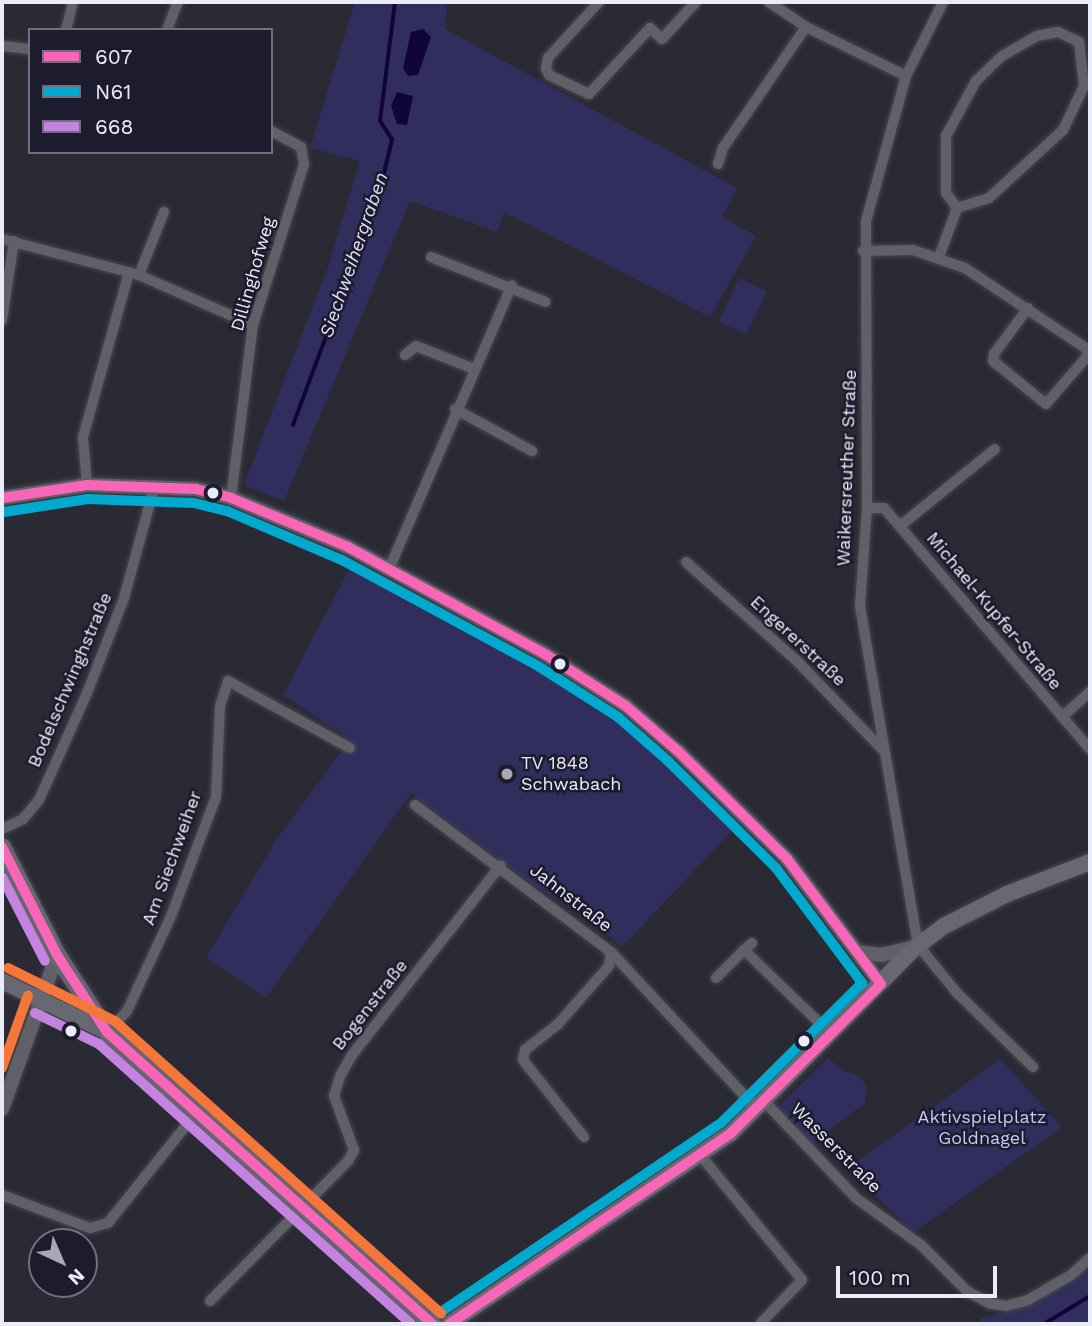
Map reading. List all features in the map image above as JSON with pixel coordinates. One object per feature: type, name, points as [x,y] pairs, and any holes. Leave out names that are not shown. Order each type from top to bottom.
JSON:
[{"type":"main road","points":[[2,847],[57,955],[107,1032],[432,1324]]},
{"type":"main road","points":[[449,1324],[701,1156],[761,1105],[917,946],[972,910],[1090,862]]},
{"type":"main road","points":[[2,981],[107,1032]]},
{"type":"street","points":[[66,28],[73,2]]},
{"type":"street","points":[[168,28],[178,2]]},
{"type":"street","points":[[599,2],[548,58],[546,68],[549,75],[589,94],[650,28],[662,39],[696,2]]},
{"type":"street","points":[[769,2],[806,27],[906,76]]},
{"type":"street","name":"Waikersreuther Straße","points":[[917,946],[860,606],[867,508],[869,376],[863,251],[866,221],[906,76],[943,2]]},
{"type":"street","points":[[718,164],[723,148],[806,27]]},
{"type":"street","points":[[1058,32],[1079,42],[1084,86],[1063,130],[989,198],[957,208],[946,193],[946,136],[976,81],[1002,56],[1037,36],[1058,32]]},
{"type":"street","points":[[2,46],[28,49]]},
{"type":"street","name":"Dillinghofweg","points":[[231,498],[253,325],[304,164],[300,148],[273,132]]},
{"type":"street","points":[[939,257],[957,208]]},
{"type":"street","points":[[87,485],[83,436],[134,274],[164,212]]},
{"type":"street","points":[[2,239],[134,274],[253,325]]},
{"type":"street","points":[[2,320],[14,242]]},
{"type":"street","points":[[863,251],[913,250],[939,257],[989,281],[1028,308],[1090,352],[1046,404],[993,361],[994,354],[1028,308]]},
{"type":"street","points":[[431,257],[512,285],[547,302]]},
{"type":"street","points":[[389,569],[455,409],[512,285]]},
{"type":"street","points":[[405,355],[416,346],[474,369]]},
{"type":"street","points":[[455,409],[532,451]]},
{"type":"street","name":"Michael-Kupfer-Straße","points":[[900,526],[995,449]]},
{"type":"street","points":[[2,498],[87,485],[155,485],[231,498],[294,522],[389,569],[545,654],[626,706],[678,751],[787,859],[881,984]]},
{"type":"street","name":"Bodelschwinghstraße","points":[[2,829],[23,819],[39,800],[87,693],[124,598],[155,485]]},
{"type":"street","name":"Michael-Kupfer-Straße","points":[[867,508],[884,508],[1090,749]]},
{"type":"street","name":"Engererstraße","points":[[686,562],[797,661],[883,750]]},
{"type":"street","name":"Am Siechweiher","points":[[107,1032],[133,999],[172,916],[216,797],[220,706],[228,681],[350,748]]},
{"type":"street","points":[[1062,717],[1090,692]]},
{"type":"street","name":"Jahnstraße","points":[[415,804],[501,865],[611,952],[610,966],[558,1024],[525,1050],[523,1060],[584,1137]]},
{"type":"street","name":"Bogenstraße","points":[[302,1209],[354,1150],[334,1096],[352,1055],[501,865]]},
{"type":"street","points":[[716,978],[748,946],[832,1035]]},
{"type":"street","points":[[858,952],[881,955],[917,946],[957,993],[1033,1068]]},
{"type":"street","name":"Wasserstraße","points":[[611,952],[856,1198],[920,1245],[974,1296],[1006,1306],[1028,1300],[1072,1275],[1090,1258]]},
{"type":"street","points":[[2,1109],[57,955]]},
{"type":"street","points":[[2,1195],[90,1228],[107,1223],[196,1113]]},
{"type":"street","points":[[701,1156],[802,1280],[760,1324]]},
{"type":"street","points":[[210,1301],[302,1209]]},
{"type":"green space","points":[[355,2],[447,2],[445,29],[737,188],[722,217],[756,236],[710,317],[504,212],[497,232],[410,201],[284,501],[244,485],[328,267],[360,161],[310,148]]},
{"type":"green space","points":[[739,278],[767,291],[747,335],[719,322]]},
{"type":"green space","name":"TV 1848 Schwabach","points":[[354,560],[563,675],[580,693],[621,716],[741,821],[622,947],[589,919],[538,888],[411,793],[266,998],[206,958],[276,840],[350,740],[283,695]]},
{"type":"green space","points":[[828,1058],[843,1071],[860,1076],[867,1087],[865,1103],[812,1143],[778,1107]]},
{"type":"green space","name":"Aktivspielplatz Goldnagel","points":[[1000,1059],[1062,1127],[914,1232],[847,1169]]},
{"type":"green space","points":[[1090,1256],[1090,1324],[976,1324],[982,1318],[1036,1304]]},
{"type":"shaded area","points":[[423,29],[431,37],[418,75],[408,76],[403,68],[411,32]]},
{"type":"shaded area","points":[[397,92],[413,96],[407,125],[397,124],[391,106]]},
{"type":"waterway","name":"Siechweihergraben","points":[[293,425],[378,198],[392,140],[380,121],[395,2]]},
{"type":"waterway","points":[[1044,1324],[1090,1296]]},
{"type":"transit line","name":"607","points":[[2,498],[87,485],[196,489],[231,498],[348,547],[545,654],[626,706],[678,751],[787,859],[881,984],[730,1134],[449,1324]]},
{"type":"transit line","name":"N61","points":[[4,512],[88,499],[194,503],[227,511],[342,560],[538,666],[618,717],[668,761],[776,868],[862,983],[721,1123],[441,1312]]},
{"type":"transit line","name":"607","points":[[2,847],[57,955],[107,1032],[432,1324]]},
{"type":"transit line","name":"668","points":[[2,877],[45,961]]},
{"type":"transit line","points":[[8,968],[115,1021],[441,1314]]},
{"type":"transit line","points":[[2,1068],[28,995]]},
{"type":"transit line","name":"668","points":[[35,1013],[99,1044],[411,1324]]},
{"type":"place","name":"TV 1848 Schwabach","points":[[507,774]]}]
